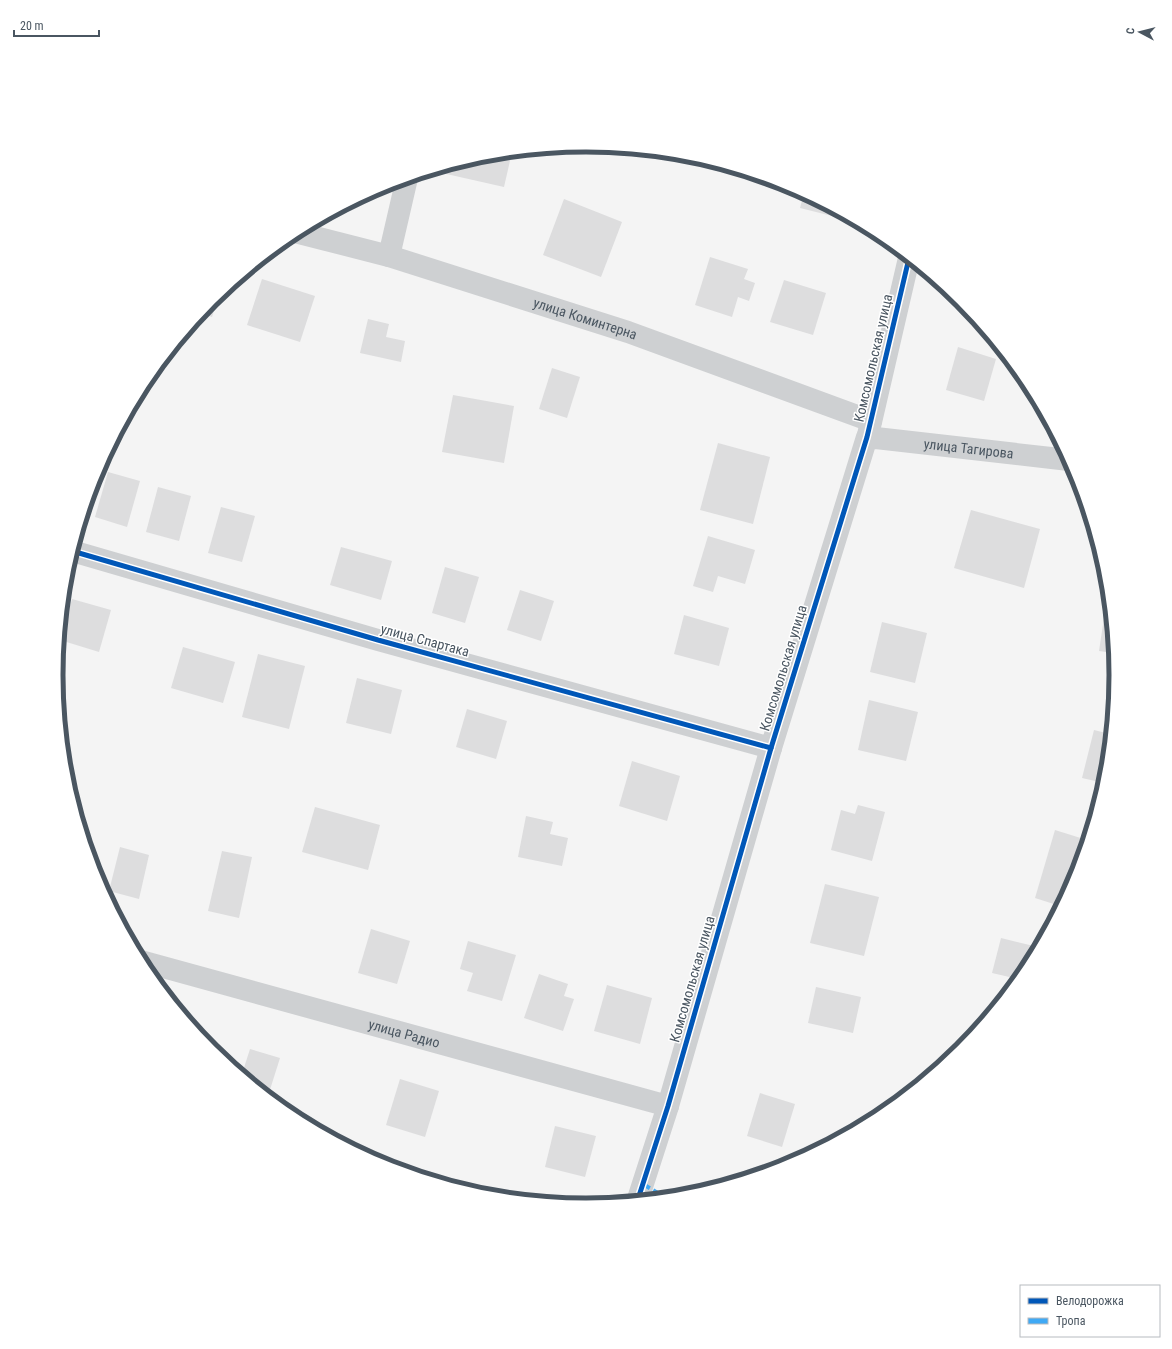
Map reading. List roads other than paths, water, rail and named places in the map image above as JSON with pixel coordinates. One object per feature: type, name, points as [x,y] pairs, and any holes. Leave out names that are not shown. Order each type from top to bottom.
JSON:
[{"type":"street","points":[[389,256],[406,184]]},
{"type":"street","name":"улица Коминтерна","points":[[304,234],[389,256],[628,332],[869,429]]},
{"type":"street","name":"Комсомольская улица","points":[[640,1194],[668,1106],[771,748],[869,429],[908,263]]},
{"type":"street","name":"улица Тагирова","points":[[869,429],[1062,459]]},
{"type":"street","name":"улица Спартака","points":[[78,553],[378,640],[771,748]]},
{"type":"street","name":"улица Радио","points":[[150,963],[668,1106]]}]
